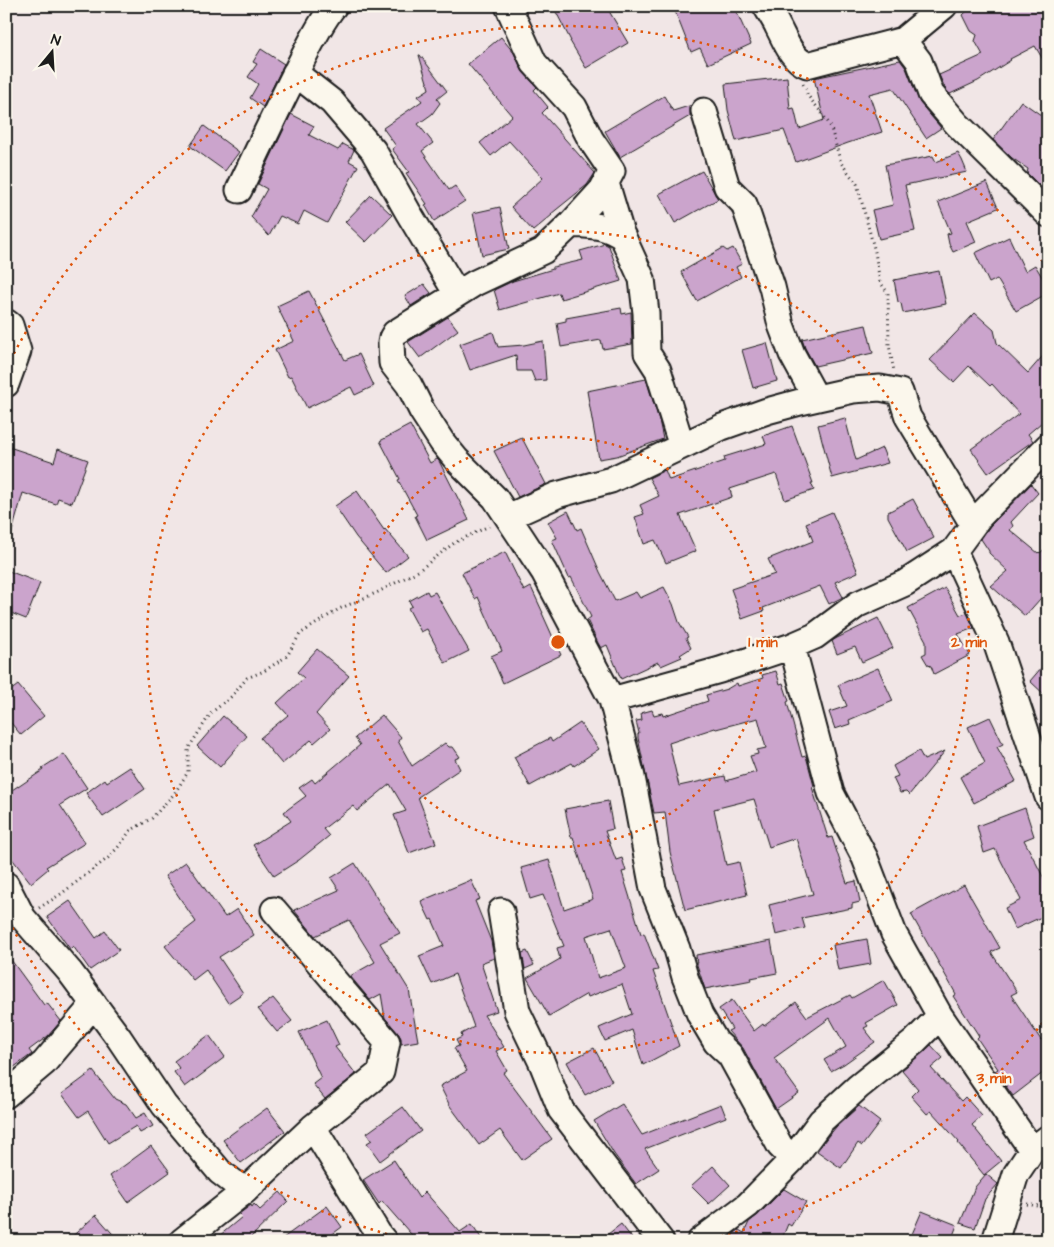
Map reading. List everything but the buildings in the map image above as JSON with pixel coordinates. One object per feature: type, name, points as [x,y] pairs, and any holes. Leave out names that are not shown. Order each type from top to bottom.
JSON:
[{"type":"street","points":[[239,190],[296,73],[327,14],[334,6]]},
{"type":"street","points":[[508,6],[534,63],[574,107],[590,140],[612,171],[602,190],[543,251],[475,283],[395,333],[391,343],[392,363],[409,385],[442,442],[456,459],[495,498],[544,572],[612,700],[632,777],[652,889],[677,949],[685,977],[700,1015],[716,1042],[730,1055],[780,1146],[793,1159]]},
{"type":"street","points":[[766,6],[796,57],[801,63],[807,65],[902,40],[944,6]]},
{"type":"street","points":[[902,40],[919,61],[931,94],[957,124],[1048,214]]},
{"type":"street","points":[[296,73],[332,102],[373,150],[457,294]]},
{"type":"street","points":[[704,111],[727,186],[744,204],[772,287],[781,325],[792,354],[816,398]]},
{"type":"street","points":[[606,183],[623,237],[642,279],[646,313],[647,353],[658,370],[678,434]]},
{"type":"street","points":[[571,224],[601,226],[623,237]]},
{"type":"street","points":[[6,322],[10,325],[18,351],[6,384]]},
{"type":"street","points":[[508,517],[557,495],[611,480],[722,427],[767,411],[853,390],[880,388],[900,392],[908,417],[971,521]]},
{"type":"street","points":[[612,700],[720,670],[792,646],[814,636],[858,604],[905,584],[954,551],[978,517],[1048,446]]},
{"type":"street","points":[[954,551],[996,642],[1048,796]]},
{"type":"street","points":[[792,646],[831,793],[865,858],[894,934],[940,1016],[1040,1144],[1016,1174],[995,1241]]},
{"type":"street","points":[[6,885],[23,918],[70,972],[120,1038],[164,1105],[220,1172],[245,1191]]},
{"type":"street","points":[[182,1241],[245,1191],[313,1127],[381,1072],[387,1042],[274,910]]},
{"type":"street","points":[[501,911],[517,1011],[542,1063],[561,1110],[661,1241]]},
{"type":"street","points":[[6,1095],[44,1063],[94,1004]]},
{"type":"street","points":[[700,1241],[748,1205],[793,1159],[821,1121],[858,1086],[914,1042],[940,1016]]},
{"type":"street","points":[[313,1127],[384,1241]]},
{"type":"path","points":[[804,64],[802,81],[808,96],[830,125],[841,163],[857,184],[875,252],[880,282],[888,293],[889,346],[894,365],[896,391]]},
{"type":"path","points":[[23,918],[61,894],[108,858],[130,831],[152,818],[174,794],[188,772],[188,749],[211,713],[232,696],[247,678],[264,671],[287,656],[300,634],[339,609],[378,592],[418,571],[454,543],[508,517]]}]
